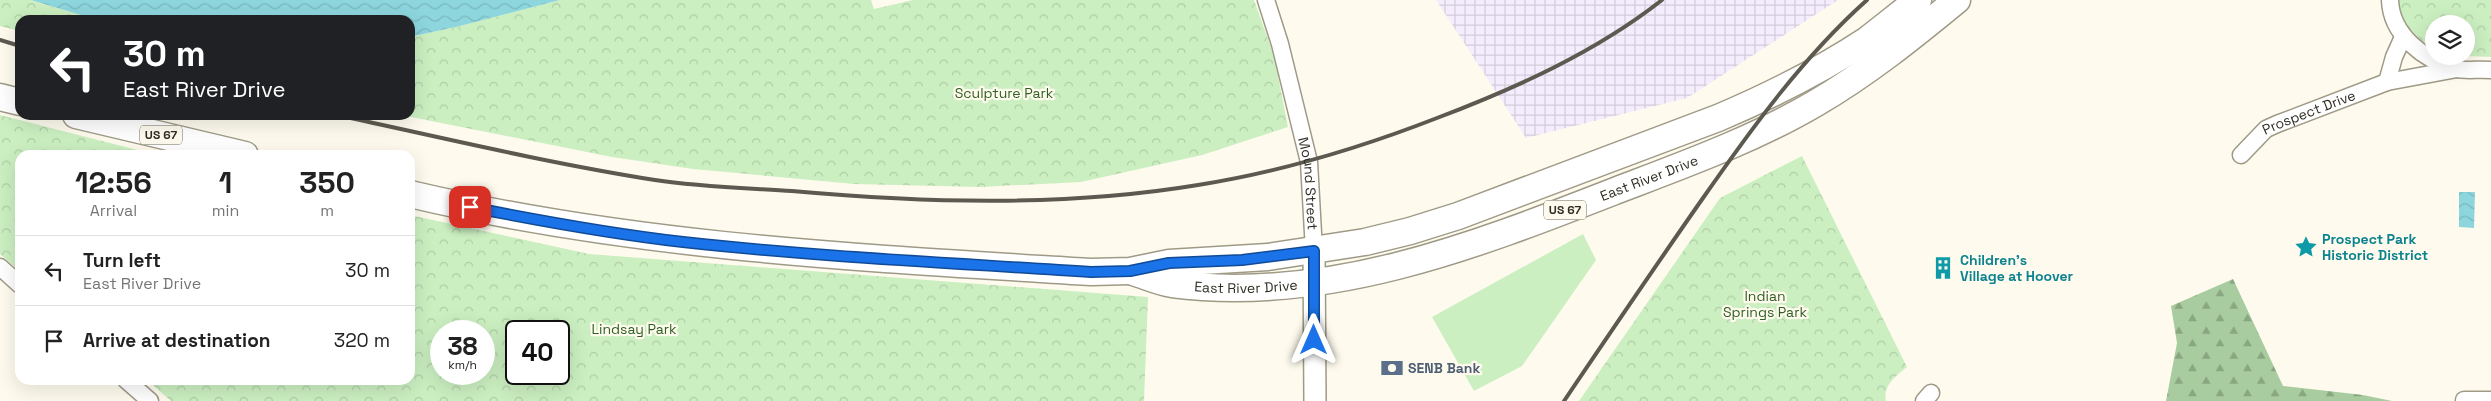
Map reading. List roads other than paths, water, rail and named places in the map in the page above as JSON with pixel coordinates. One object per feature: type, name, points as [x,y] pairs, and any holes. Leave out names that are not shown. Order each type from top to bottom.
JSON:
[{"type":"main road","name":"East River Drive","points":[[415,195],[578,228],[682,242],[1091,272],[1130,271],[1169,263],[1242,260],[1314,251],[1410,231],[1458,216],[1760,100],[1818,70],[1868,39],[1918,0]]},
{"type":"main road","name":"East River Drive","points":[[1130,271],[1170,283],[1219,287],[1267,286],[1314,282],[1381,271],[1476,243],[1722,150],[1814,104],[1849,83],[1957,0]]},
{"type":"main road","points":[[0,97],[15,101]]},
{"type":"main road","name":"US 67","points":[[97,120],[224,150]]},
{"type":"street","name":"Mound Street","points":[[1266,0],[1280,44],[1309,162],[1314,251],[1315,401]]},
{"type":"street","points":[[2390,0],[2394,22],[2404,37],[2424,55],[2458,69],[2491,70]]},
{"type":"street","points":[[2388,82],[2394,57],[2404,37]]},
{"type":"street","name":"Prospect Drive","points":[[2241,155],[2266,129],[2388,82],[2458,69]]},
{"type":"street","points":[[0,267],[15,280]]},
{"type":"street","points":[[132,385],[150,401]]},
{"type":"street","points":[[2464,400],[2491,400]]},
{"type":"water","points":[[31,0],[560,0],[415,36],[415,15],[80,15]]},
{"type":"water","points":[[2459,192],[2475,192],[2474,228],[2459,227]]},
{"type":"railway","points":[[360,120],[575,166],[689,184],[944,200],[995,201],[1097,197],[1148,192],[1229,180],[1319,158],[1408,129],[1496,94],[1554,67],[1610,36],[1662,0]]},
{"type":"railway","points":[[1564,401],[1685,223],[1779,94],[1821,45],[1867,0]]},
{"type":"railway","points":[[0,40],[15,44]]},
{"type":"place","name":"Prospect Park Historic District","points":[[2306,247]]},
{"type":"place","name":"Children's Village at Hoover","points":[[1943,268]]},
{"type":"place","name":"SENB Bank","points":[[1392,368]]},
{"type":"park label","name":"Sculpture Park","points":[[1004,93]]},
{"type":"park label","name":"Indian Springs Park","points":[[1765,304]]},
{"type":"park label","name":"Lindsay Park","points":[[634,329]]}]
